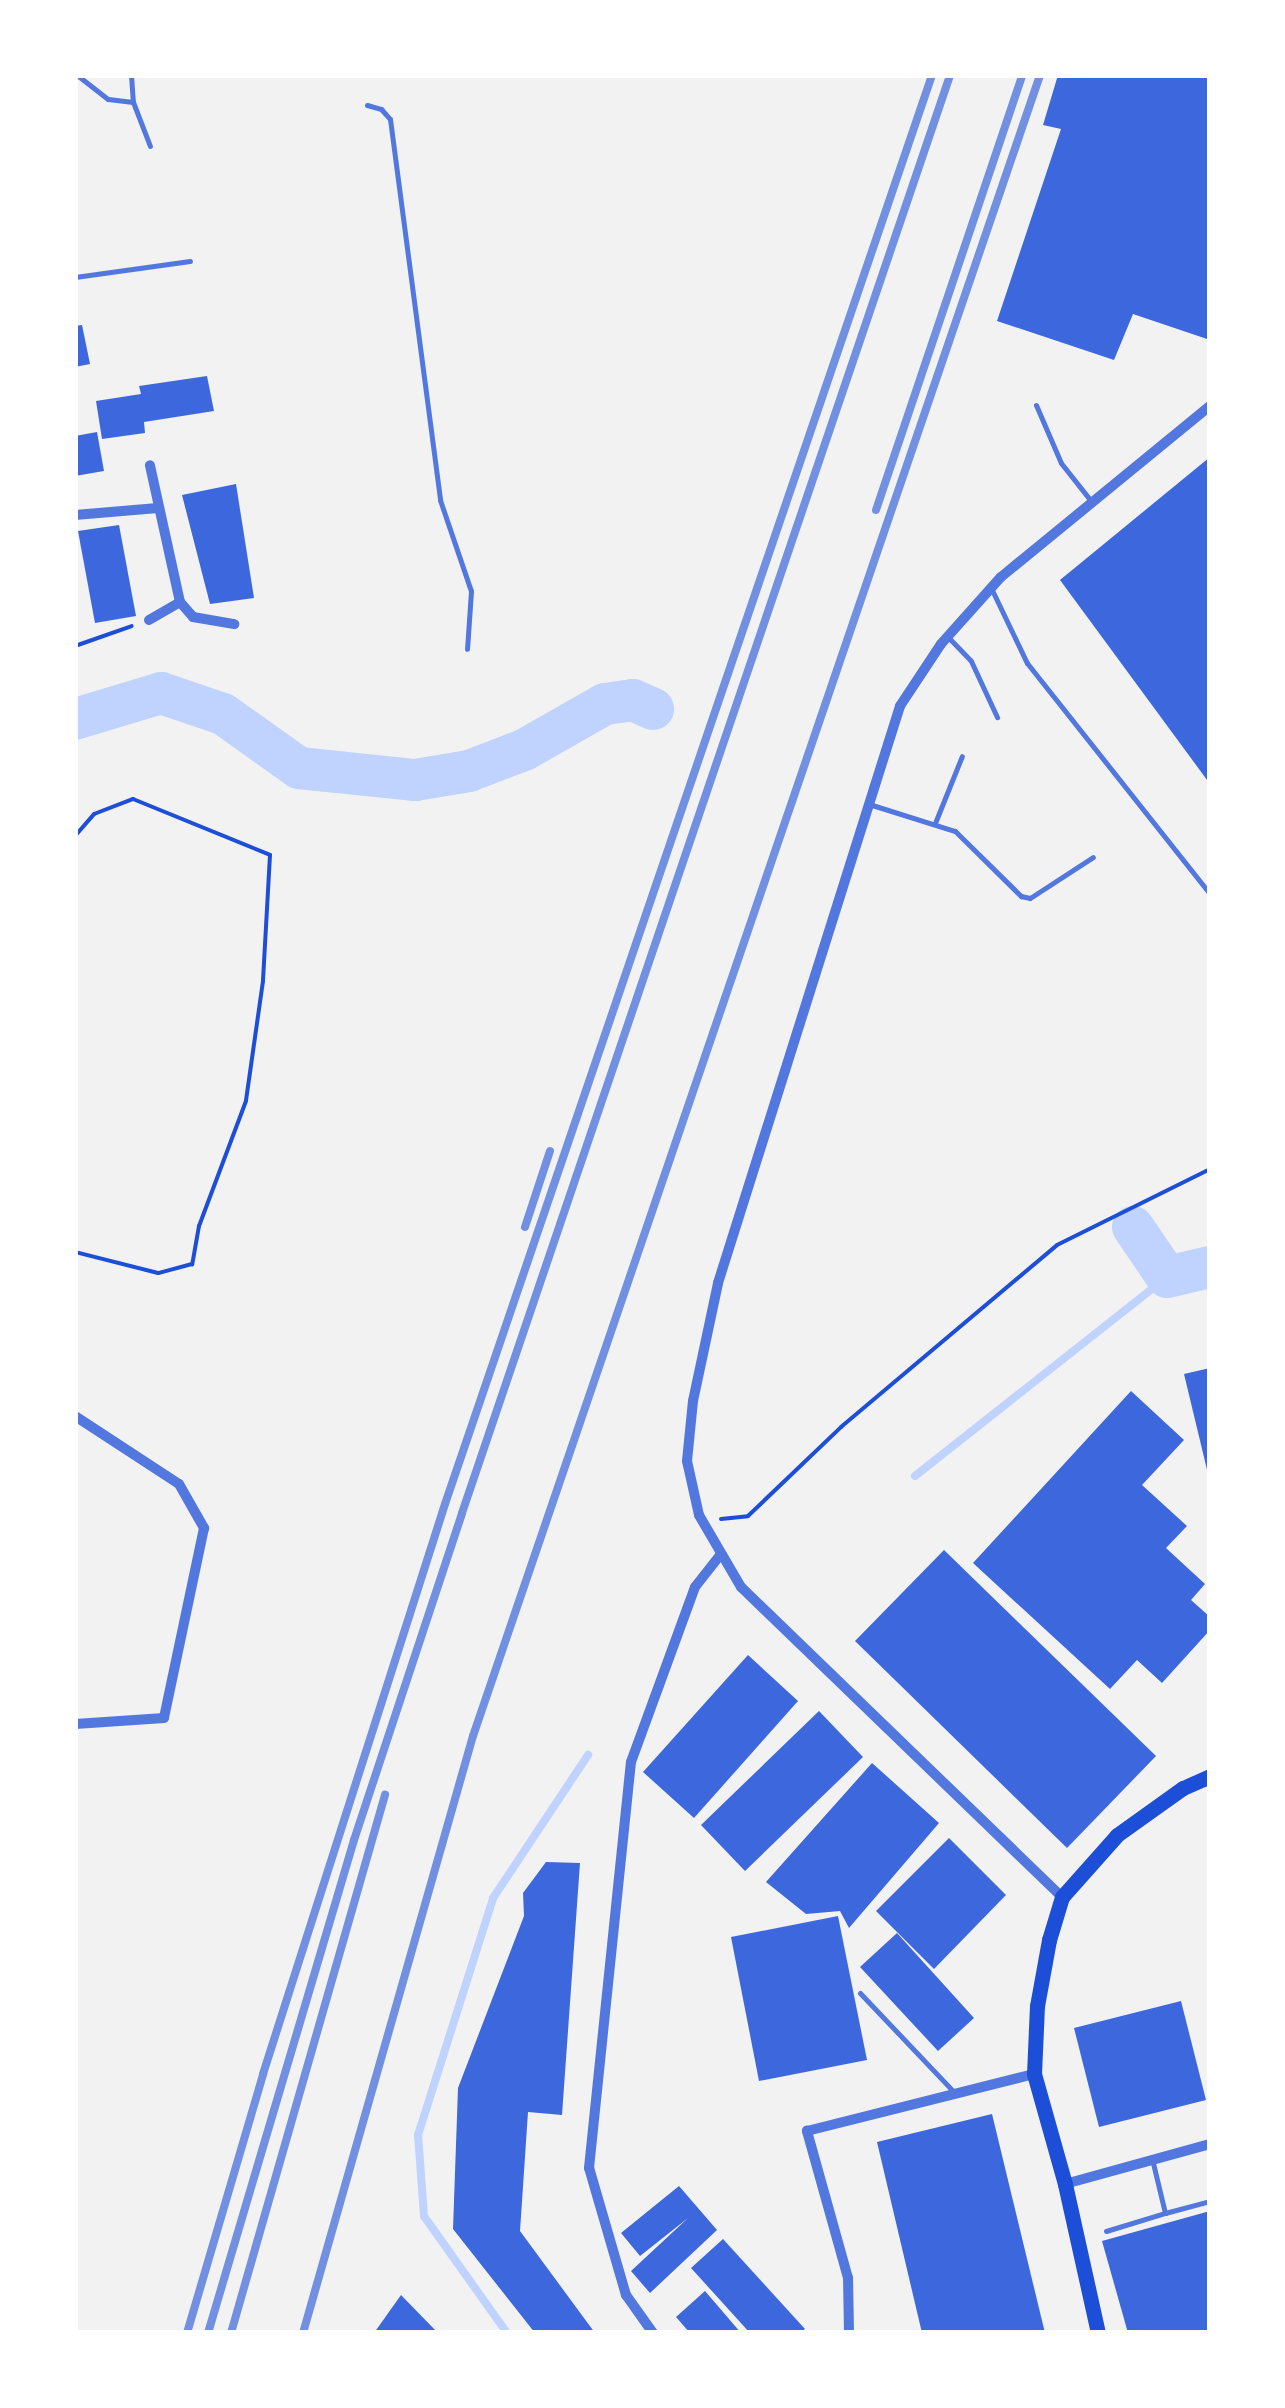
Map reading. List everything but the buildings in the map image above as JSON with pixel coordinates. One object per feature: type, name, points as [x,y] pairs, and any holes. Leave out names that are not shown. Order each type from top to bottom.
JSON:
[{"type":"main road","points":[[1098,2333],[1066,2184],[1034,2074],[1036,2006],[1062,1897],[1116,1834],[1183,1788],[1210,1776]]},
{"type":"street","points":[[1062,1897],[741,1587],[705,1528],[687,1462],[692,1401],[718,1283],[900,706],[948,637],[990,588],[1210,406]]},
{"type":"street","points":[[150,465],[180,602],[193,616],[234,624]]},
{"type":"street","points":[[75,515],[158,508]]},
{"type":"street","points":[[149,620],[180,602]]},
{"type":"street","points":[[75,1416],[179,1484],[204,1528],[164,1718],[75,1724]]},
{"type":"street","points":[[653,2333],[626,2295],[589,2168],[631,1762],[695,1587],[721,1554]]},
{"type":"street","points":[[849,2333],[848,2278],[808,2131],[1034,2074]]},
{"type":"street","points":[[1066,2184],[1210,2144]]},
{"type":"lane","points":[[77,75],[108,99],[133,102]]},
{"type":"lane","points":[[130,75],[133,102],[150,146]]},
{"type":"lane","points":[[368,105],[382,108],[390,119],[440,500],[471,591],[468,649]]},
{"type":"lane","points":[[75,277],[190,261]]},
{"type":"lane","points":[[1036,405],[1061,464],[1091,502]]},
{"type":"lane","points":[[990,588],[1027,663],[1210,894]]},
{"type":"lane","points":[[948,637],[971,661],[997,716]]},
{"type":"lane","points":[[935,823],[962,756]]},
{"type":"lane","points":[[869,804],[935,823],[963,837],[1021,896],[1030,898],[1093,857]]},
{"type":"lane","points":[[860,1994],[956,2094]]},
{"type":"lane","points":[[1152,2160],[1165,2212]]},
{"type":"lane","points":[[1106,2231],[1210,2201]]},
{"type":"path","points":[[75,646],[149,620]]},
{"type":"path","points":[[75,836],[94,814],[133,800],[270,855],[263,981],[246,1101],[199,1226],[192,1264],[158,1273],[75,1252]]},
{"type":"path","points":[[705,1528],[727,1516],[748,1516],[841,1427],[1058,1245],[1210,1169]]},
{"type":"waterway","points":[[75,719],[161,693],[223,714],[299,768],[415,780],[469,771],[524,750],[605,704],[633,700],[653,709]]},
{"type":"waterway","points":[[1133,1227],[1167,1277],[1210,1267]]},
{"type":"waterway","points":[[915,1476],[1167,1277]]},
{"type":"waterway","points":[[507,2333],[424,2216],[418,2135],[493,1898],[588,1755]]},
{"type":"railway","points":[[187,2333],[263,2074],[445,1504],[932,75]]},
{"type":"railway","points":[[208,2333],[354,1840],[950,75]]},
{"type":"railway","points":[[876,510],[1022,75]]},
{"type":"railway","points":[[303,2333],[473,1736],[1040,75]]},
{"type":"railway","points":[[525,1227],[550,1151]]},
{"type":"railway","points":[[231,2333],[385,1795]]}]
